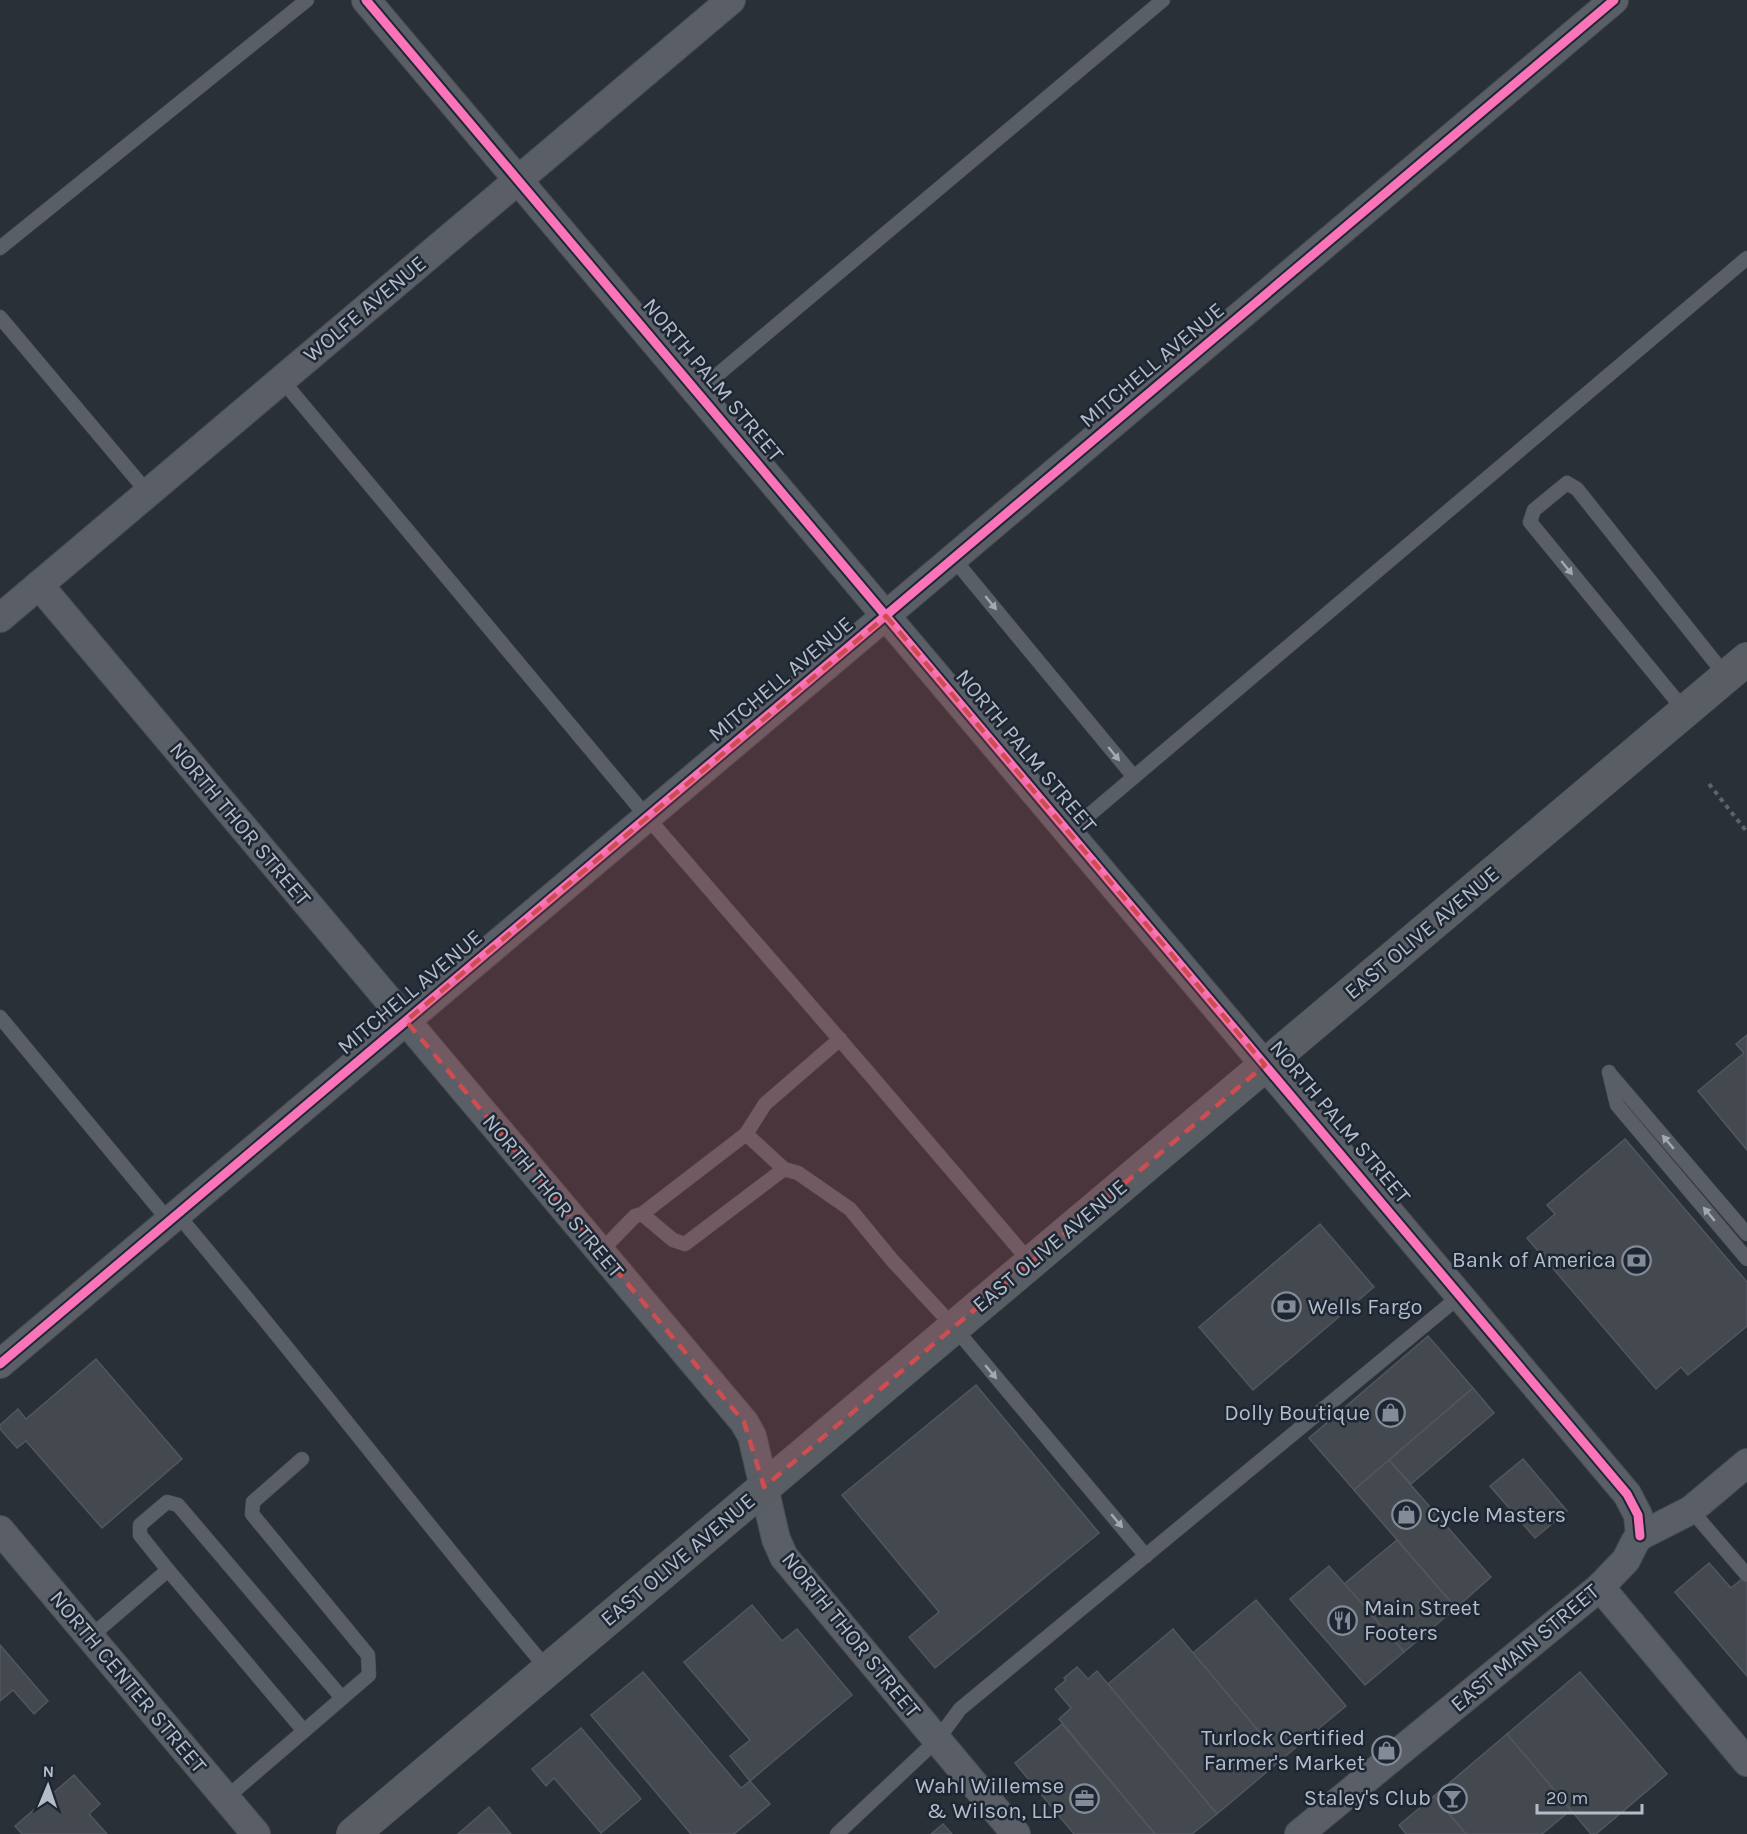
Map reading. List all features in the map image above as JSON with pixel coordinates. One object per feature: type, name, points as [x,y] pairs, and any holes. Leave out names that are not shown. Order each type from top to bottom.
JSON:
[{"type":"street","name":"NORTH PALM STREET","points":[[366,0],[1627,1494],[1638,1515],[1640,1536]]},
{"type":"street","name":"WOLFE AVENUE","points":[[0,618],[731,0]]},
{"type":"street","name":"MITCHELL AVENUE","points":[[0,1364],[1614,0]]},
{"type":"street","name":"NORTH THOR STREET","points":[[39,585],[744,1422],[752,1436],[776,1539],[784,1557],[1016,1834]]},
{"type":"street","name":"EAST OLIVE AVENUE","points":[[352,1834],[1737,667]]},
{"type":"street","name":"EAST MAIN STREET","points":[[1299,1834],[1600,1587],[1618,1569],[1640,1536],[1691,1510],[1747,1462]]},
{"type":"street","name":"NORTH CENTER STREET","points":[[0,1530],[255,1834]]},
{"type":"street","points":[[1600,1587],[1747,1762]]},
{"type":"lane","points":[[0,248],[307,0]]},
{"type":"lane","points":[[697,392],[1163,0]]},
{"type":"lane","points":[[1069,832],[1747,258]]},
{"type":"lane","points":[[0,317],[148,493]]},
{"type":"lane","points":[[282,380],[647,817],[1030,1263]]},
{"type":"lane","points":[[1685,711],[1530,522],[1534,510],[1566,483],[1577,489],[1737,667]]},
{"type":"lane","points":[[953,558],[1134,777]]},
{"type":"lane","points":[[0,1017],[173,1218],[252,1302],[488,1599],[548,1670]]},
{"type":"lane","points":[[600,1252],[635,1216],[642,1214],[746,1134],[765,1104],[840,1039]]},
{"type":"lane","points":[[1747,1234],[1609,1072],[1617,1106],[1747,1258]]},
{"type":"lane","points":[[746,1134],[784,1169],[798,1173],[850,1209],[892,1260],[954,1327],[1146,1556]]},
{"type":"lane","points":[[642,1214],[673,1240],[685,1244],[784,1169]]},
{"type":"lane","points":[[837,1834],[938,1739],[960,1710],[1460,1296]]},
{"type":"lane","points":[[225,1798],[369,1676],[368,1655],[252,1514],[253,1503],[302,1460]]},
{"type":"lane","points":[[304,1731],[140,1535],[140,1525],[167,1502],[178,1504],[342,1698]]},
{"type":"lane","points":[[1691,1510],[1747,1575]]},
{"type":"lane","points":[[90,1637],[168,1570]]},
{"type":"path","points":[[1709,784],[1747,832]]},
{"type":"highlighted area","points":[[886,616],[1265,1065],[764,1487],[744,1422],[406,1021]]},
{"type":"building","points":[[1747,1035],[1747,1150],[1698,1091],[1744,1053],[1736,1044]]},
{"type":"building","name":"Bank of America","points":[[1625,1139],[1747,1282],[1747,1326],[1688,1375],[1681,1367],[1656,1389],[1527,1238],[1555,1214],[1547,1205]]},
{"type":"building","name":"Wells Fargo","points":[[1320,1224],[1374,1287],[1253,1390],[1199,1327]]},
{"type":"building","name":"Dolly Boutique","points":[[1428,1336],[1473,1388],[1354,1490],[1309,1438]]},
{"type":"building","points":[[96,1359],[182,1459],[102,1528],[26,1441],[17,1448],[0,1429],[0,1425],[18,1409],[26,1419]]},
{"type":"building","points":[[976,1385],[1099,1533],[935,1668],[909,1637],[939,1612],[842,1495]]},
{"type":"building","points":[[1473,1388],[1494,1413],[1411,1484],[1389,1460]]},
{"type":"building","points":[[1523,1459],[1567,1511],[1535,1538],[1490,1486]]},
{"type":"building","name":"Cycle Masters","points":[[1389,1460],[1491,1577],[1456,1608],[1354,1490]]},
{"type":"building","points":[[1397,1540],[1456,1608],[1404,1652],[1344,1584]]},
{"type":"building","points":[[1709,1563],[1731,1588],[1747,1575],[1747,1676],[1675,1592]]},
{"type":"building","name":"Main Street Footers","points":[[1329,1566],[1404,1652],[1365,1685],[1290,1599]]},
{"type":"building","points":[[1256,1600],[1346,1706],[1282,1759],[1193,1653]]},
{"type":"building","points":[[752,1605],[782,1641],[797,1629],[852,1695],[750,1781],[730,1756],[750,1740],[684,1662]]},
{"type":"building","points":[[1173,1629],[1282,1759],[1217,1814],[1108,1684]]},
{"type":"building","points":[[0,1645],[48,1701],[34,1714],[13,1690],[0,1701]]},
{"type":"building","points":[[1077,1667],[1088,1679],[1097,1671],[1217,1814],[1192,1834],[1155,1834],[1059,1719],[1071,1708],[1055,1689]]},
{"type":"building","points":[[643,1672],[741,1788],[750,1781],[770,1804],[734,1834],[691,1834],[591,1715]]},
{"type":"building","points":[[1580,1672],[1667,1774],[1596,1834],[1591,1834],[1507,1734]]},
{"type":"building","name":"Wahl Willemse & Wilson, LLP","points":[[1062,1724],[1155,1834],[1074,1834],[1015,1763]]},
{"type":"building","points":[[581,1728],[641,1799],[601,1833],[554,1778],[546,1786],[532,1769]]},
{"type":"building","points":[[1507,1734],[1571,1810],[1542,1834],[1466,1834],[1434,1796]]},
{"type":"building","points":[[74,1775],[100,1804],[89,1814],[107,1834],[22,1834],[15,1826]]},
{"type":"building","points":[[1434,1796],[1466,1834],[1406,1834],[1399,1825]]},
{"type":"building","points":[[489,1807],[511,1834],[458,1834]]},
{"type":"building","points":[[943,1824],[952,1834],[931,1834]]},
{"type":"cycle path","points":[[366,0],[1627,1494],[1638,1515],[1640,1536]]},
{"type":"cycle path","points":[[0,1364],[1614,0]]},
{"type":"place","name":"Bank of America","points":[[1637,1260]]},
{"type":"place","name":"Wells Fargo","points":[[1287,1307]]},
{"type":"place","name":"Dolly Boutique","points":[[1391,1413]]},
{"type":"place","name":"Cycle Masters","points":[[1406,1515]]},
{"type":"place","name":"Main Street Footers","points":[[1343,1621]]},
{"type":"place","name":"Turlock Certified Farmer's Market","points":[[1386,1751]]},
{"type":"place","name":"Staley's Club","points":[[1452,1798]]},
{"type":"place","name":"Wahl Willemse & Wilson, LLP","points":[[1085,1799]]}]
